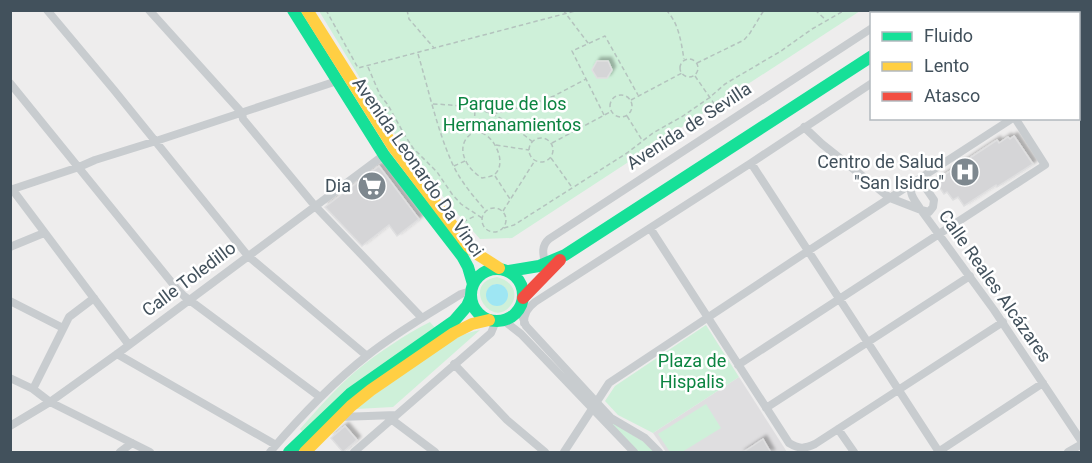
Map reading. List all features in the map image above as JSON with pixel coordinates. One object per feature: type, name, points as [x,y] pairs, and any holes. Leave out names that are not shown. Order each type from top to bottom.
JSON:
[{"type":"main road","name":"Avenida Leonardo Da Vinci","points":[[293,10],[384,154],[462,256],[468,267],[471,291]]},
{"type":"main road","name":"Avenida Leonardo Da Vinci","points":[[307,10],[394,148],[453,226],[473,251],[504,270]]},
{"type":"main road","points":[[290,453],[354,390],[454,321],[467,306],[477,278],[483,272],[491,269],[504,270],[545,264],[565,255],[870,57]]},
{"type":"main road","points":[[306,453],[340,417],[371,390],[444,339],[465,327],[500,322],[513,316],[522,302],[565,255]]},
{"type":"main road","points":[[504,270],[515,276],[520,283],[523,290],[522,302]]},
{"type":"main road","points":[[471,291],[477,312],[500,322]]},
{"type":"street","points":[[48,10],[248,256],[367,356]]},
{"type":"street","points":[[148,10],[242,113],[243,119],[315,206],[422,318]]},
{"type":"street","name":"Avenida de Sevilla","points":[[545,264],[543,245],[547,240],[870,29]]},
{"type":"street","points":[[129,345],[11,190],[336,81]]},
{"type":"street","points":[[10,83],[177,289],[320,397]]},
{"type":"street","points":[[525,323],[526,313],[535,302],[870,84]]},
{"type":"street","points":[[564,453],[609,383],[1011,120]]},
{"type":"street","points":[[738,364],[1045,165],[1015,120]]},
{"type":"street","name":"Calle Reales Alcázares","points":[[804,128],[890,198],[921,210],[1002,322],[1082,443]]},
{"type":"street","name":"Calle Toledillo","points":[[10,426],[50,402],[117,354],[384,154]]},
{"type":"street","points":[[751,163],[938,452],[1043,383]]},
{"type":"street","points":[[914,183],[923,184],[934,200],[931,210],[926,212],[921,210],[910,193],[914,183]]},
{"type":"street","points":[[650,228],[789,443],[796,447],[805,448],[815,444],[1002,322]]},
{"type":"street","points":[[10,247],[44,233]]},
{"type":"street","points":[[766,408],[970,276]]},
{"type":"street","points":[[270,453],[320,397],[367,356],[422,318],[461,294],[471,291]]},
{"type":"street","points":[[546,295],[522,302],[525,323],[634,453]]},
{"type":"street","points":[[33,389],[69,317],[94,298]]},
{"type":"street","points":[[10,301],[63,328]]},
{"type":"street","points":[[491,333],[500,322]]},
{"type":"street","points":[[354,453],[454,364],[502,326],[500,322]]},
{"type":"street","points":[[500,322],[521,334],[595,407],[645,438],[658,453]]},
{"type":"street","points":[[117,354],[276,445]]},
{"type":"street","points":[[454,364],[507,420],[544,453]]},
{"type":"street","points":[[10,378],[33,389],[50,402],[150,453]]},
{"type":"street","points":[[340,417],[394,417],[435,453]]},
{"type":"street","points":[[838,429],[854,453]]},
{"type":"street","points":[[120,453],[132,443]]},
{"type":"street","points":[[1068,453],[1082,443]]},
{"type":"path","points":[[326,10],[358,68],[579,10]]},
{"type":"path","points":[[407,10],[409,19],[434,48]]},
{"type":"path","points":[[563,10],[588,44]]},
{"type":"path","points":[[666,10],[674,18],[681,43],[684,60],[680,66],[681,73]]},
{"type":"path","points":[[697,63],[744,40],[764,10]]},
{"type":"path","points":[[815,10],[826,21]]},
{"type":"path","points":[[504,228],[506,219],[502,212],[494,208],[486,211],[482,218],[483,227],[488,231],[496,232],[514,225],[627,153],[643,140],[709,98],[725,84],[845,10]]},
{"type":"path","points":[[604,115],[572,51],[605,36],[638,95]]},
{"type":"path","points":[[418,53],[441,135],[454,166],[463,183],[486,211]]},
{"type":"path","points":[[681,73],[688,77],[694,75],[698,70],[697,63],[691,59],[684,60]]},
{"type":"path","points":[[367,66],[380,95],[413,148],[437,172],[461,204],[482,218]]},
{"type":"path","points":[[631,100],[681,73]]},
{"type":"path","points":[[694,75],[715,105]]},
{"type":"path","points":[[492,114],[554,96],[586,80]]},
{"type":"path","points":[[624,95],[631,100],[632,109],[626,116],[617,116],[612,111],[610,104],[615,97],[624,95]]},
{"type":"path","points":[[433,104],[475,108],[492,114],[533,142]]},
{"type":"path","points":[[474,132],[475,108]]},
{"type":"path","points":[[551,144],[612,111]]},
{"type":"path","points":[[626,116],[643,140]]},
{"type":"path","points":[[474,132],[484,134],[495,145],[500,160],[497,172],[482,178],[470,169],[465,160],[463,144],[465,138],[474,132]]},
{"type":"path","points":[[542,138],[551,144],[553,149],[551,157],[543,162],[531,156],[529,150],[537,139],[542,138]]},
{"type":"path","points":[[495,145],[529,150]]},
{"type":"path","points":[[551,157],[572,187]]},
{"type":"path","points":[[454,166],[465,160]]},
{"type":"path","points":[[502,212],[535,160]]},
{"type":"path","points":[[494,175],[510,199]]},
{"type":"path","points":[[453,226],[476,216]]},
{"type":"shaded area","points":[[739,377],[787,452],[666,452],[653,433]]},
{"type":"green space","name":"Parque de los Hermanamientos","points":[[319,11],[860,11],[512,238],[480,239],[448,203],[391,129]]},
{"type":"green space","points":[[497,277],[512,287],[514,300],[503,312],[488,309],[483,303],[480,295],[481,288],[486,281]],"holes":[[[495,284],[506,288],[507,299],[491,304],[487,298],[487,290]]]},
{"type":"green space","points":[[430,322],[436,329],[303,432],[300,429],[356,371],[411,332]]},
{"type":"green space","name":"Plaza de Hispalis","points":[[706,325],[739,377],[653,433],[618,415],[605,401],[615,386]]},
{"type":"green space","points":[[480,330],[393,407],[356,409],[441,347],[456,338]]},
{"type":"green space","points":[[706,404],[721,428],[682,452],[670,452],[658,434]]},
{"type":"green space","points":[[613,423],[644,442],[654,452],[638,452],[611,426]]},
{"type":"water","points":[[497,284],[505,287],[508,295],[505,303],[497,306],[489,303],[486,295],[489,287]]},
{"type":"building","points":[[597,61],[608,61],[612,70],[607,78],[597,78],[592,70]]},
{"type":"building","name":"Centro de Salud \"San Isidro\"","points":[[1014,136],[1033,164],[964,206],[958,197],[953,200],[947,192],[944,194],[935,181],[997,140],[999,143]]},
{"type":"building","name":"Dia","points":[[379,166],[419,219],[397,236],[389,225],[362,246],[325,207]]},
{"type":"building","points":[[345,426],[357,440],[343,452],[331,438]]},
{"type":"building","points":[[763,439],[771,453],[742,453]]},
{"type":"traffic: fast","points":[[293,10],[384,155],[462,256],[473,284]]},
{"type":"traffic: fast","points":[[509,271],[539,266],[565,255],[870,57]]},
{"type":"traffic: fast","points":[[492,269],[502,269],[516,276],[523,295],[516,314],[502,321],[492,321],[482,317],[475,310],[471,300],[471,290],[475,280],[482,273],[492,269]]},
{"type":"traffic: fast","points":[[289,452],[350,394],[454,321],[467,306],[471,297]]},
{"type":"traffic: slow","points":[[307,10],[394,148],[468,246],[499,268]]},
{"type":"traffic: slow","points":[[305,452],[351,406],[371,390],[454,333],[472,324],[489,320]]},
{"type":"traffic: jam","points":[[523,298],[560,260]]},
{"type":"place","name":"Centro de Salud \"San Isidro\"","points":[[965,172]]},
{"type":"place","name":"Dia","points":[[372,186]]}]
